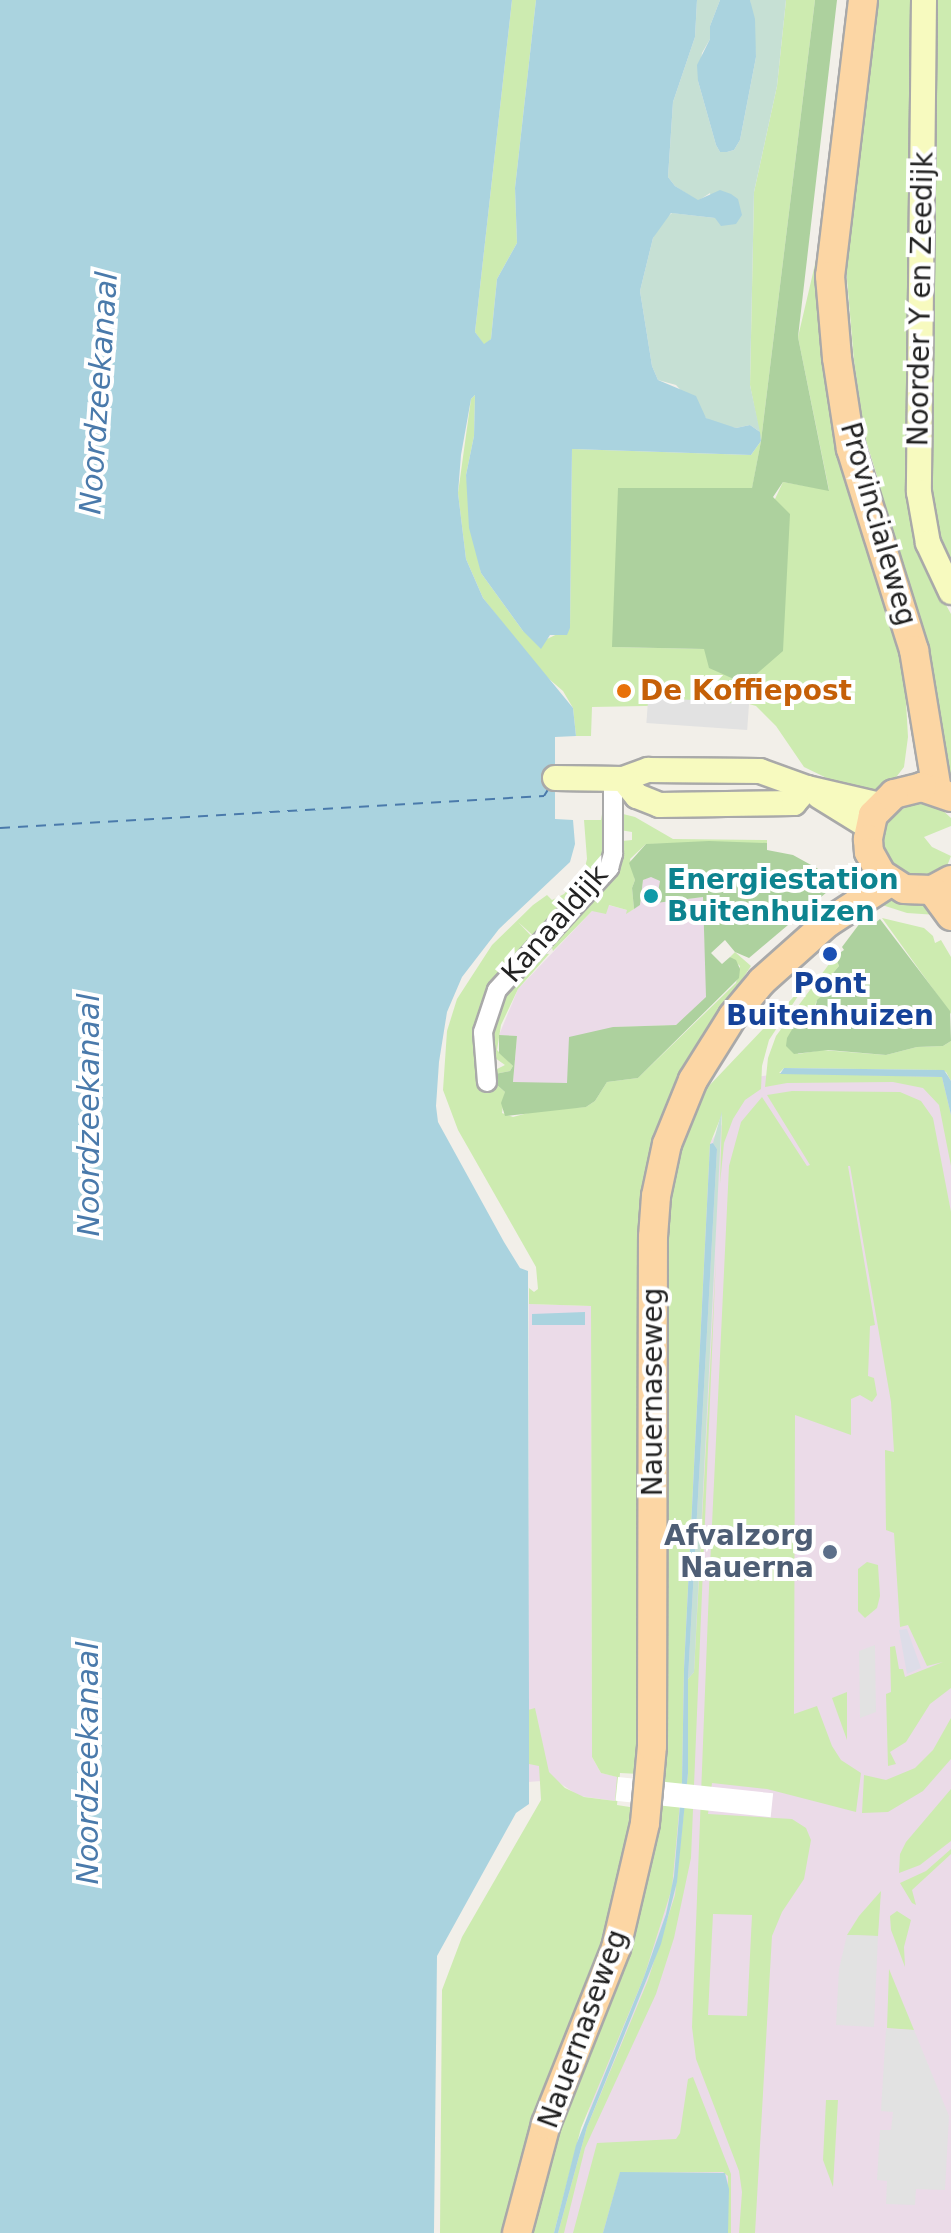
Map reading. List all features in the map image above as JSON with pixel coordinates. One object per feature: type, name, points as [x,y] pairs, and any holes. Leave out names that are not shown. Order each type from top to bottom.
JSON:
[{"type":"main road","name":"Provincialeweg","points":[[863,0],[830,276],[837,358],[851,449],[906,623],[919,680],[933,792]]},
{"type":"main road","points":[[933,792],[894,794],[874,816],[869,852],[883,874],[904,889],[942,885],[951,916]]},
{"type":"main road","name":"Nauernaseweg","points":[[517,2233],[546,2124],[616,1948],[645,1823],[652,1746],[653,1237],[656,1196],[667,1144],[677,1112],[693,1080],[733,1016],[762,981],[883,874]]},
{"type":"street","name":"Noorder Y en Zeedijk","points":[[924,0],[919,492],[928,543],[951,592]]},
{"type":"street","points":[[555,778],[618,778],[648,770],[760,771],[874,816]]},
{"type":"street","points":[[618,778],[637,796],[659,805],[794,803],[807,788]]},
{"type":"street","name":"Kanaaldijk","points":[[487,1082],[483,1032],[497,990],[609,868],[618,778]]},
{"type":"shaded area","points":[[648,697],[749,704],[747,730],[646,723]]},
{"type":"shaded area","name":"Energiestation Buitenhuizen","points":[[652,876],[661,882],[657,902],[703,897],[707,997],[676,1025],[613,1027],[568,1083],[513,1083],[517,1036],[499,1035],[518,989],[593,910],[608,905],[627,910],[627,913],[640,905],[643,880]]},
{"type":"shaded area","name":"Afvalzorg Nauerna","points":[[779,1073],[949,1075],[951,1081],[951,2233],[554,2233],[682,1781],[684,1669],[710,1143],[752,1078]]},
{"type":"shaded area","name":"Afvalzorg Nauerna","points":[[529,1304],[591,1306],[592,1757],[601,1773],[618,1777],[615,1801],[579,1796],[555,1780],[528,1782]]},
{"type":"shaded area","points":[[907,1629],[921,1668],[907,1674],[899,1630]]},
{"type":"shaded area","points":[[875,1645],[876,1712],[860,1718],[859,1651]]},
{"type":"shaded area","points":[[847,1935],[878,1936],[874,2027],[836,2025],[839,1969]]},
{"type":"shaded area","points":[[886,2029],[914,2030],[949,2116],[945,2190],[916,2189],[915,2205],[886,2204],[887,2181],[877,2180],[880,2130],[891,2130],[893,2112],[881,2111]]},
{"type":"green space","points":[[512,0],[536,0],[515,188],[517,243],[497,279],[491,339],[484,345],[475,332]]},
{"type":"green space","points":[[697,0],[720,0],[710,26],[710,39],[702,53],[698,81],[716,145],[720,152],[727,152],[734,150],[740,140],[756,57],[750,0],[786,0],[777,86],[754,192],[750,385],[760,432],[750,425],[736,428],[718,425],[706,418],[676,385],[658,380],[652,366],[640,291],[653,238],[661,222],[672,213],[715,218],[710,193],[698,201],[675,186],[668,177],[673,102],[695,37]]},
{"type":"green space","points":[[786,0],[815,0],[761,441],[750,385],[754,192],[777,86]]},
{"type":"green space","points":[[815,0],[837,0],[798,337],[829,491],[783,482],[773,497],[790,514],[783,651],[745,684],[709,668],[704,649],[612,647],[618,488],[752,488],[761,441]]},
{"type":"green space","points":[[874,0],[915,0],[913,424],[935,585],[951,614],[951,785],[944,775],[932,669],[923,631],[875,494],[877,476],[865,437],[854,361],[845,256]]},
{"type":"green space","points":[[935,0],[951,0],[951,567],[934,520],[929,476]]},
{"type":"green space","points":[[816,260],[820,308],[903,650],[908,737],[904,767],[890,785],[869,792],[837,783],[804,767],[776,726],[756,706],[749,704],[592,707],[591,736],[576,736],[573,708],[563,691],[541,672],[483,598],[466,559],[458,493],[471,399],[475,395],[474,436],[466,475],[481,573],[523,631],[547,639],[570,628],[572,449],[751,455],[761,441],[752,489],[612,647],[704,649],[783,482],[829,490],[798,337]]},
{"type":"green space","points":[[917,802],[939,807],[951,818],[951,826],[924,837],[932,847],[951,856],[947,866],[928,876],[912,876],[899,870],[888,858],[883,843],[885,827],[893,814]]},
{"type":"green space","points":[[602,814],[608,820],[609,838],[608,855],[601,872],[536,938],[518,922],[535,940],[500,977],[483,1015],[480,1034],[483,1085],[491,1084],[491,1072],[505,1065],[488,1053],[489,1028],[496,1003],[509,980],[536,952],[549,954],[518,989],[501,1025],[497,1050],[513,1066],[510,1071],[495,1074],[496,1084],[505,1092],[502,1113],[513,1117],[539,1110],[586,1107],[595,1101],[607,1082],[638,1078],[736,983],[740,966],[730,957],[735,952],[751,966],[701,1042],[673,1096],[655,1152],[645,1205],[641,1253],[640,1774],[620,1773],[617,1805],[636,1808],[619,1899],[593,1982],[539,2117],[509,2233],[440,2233],[442,1990],[462,1937],[541,1800],[539,1766],[529,1764],[528,1710],[535,1708],[549,1772],[565,1788],[584,1797],[615,1801],[617,1777],[601,1773],[592,1757],[591,1306],[529,1304],[529,1288],[534,1292],[538,1289],[536,1267],[458,1130],[443,1090],[447,1031],[457,999],[492,945],[533,905],[547,895],[552,900],[564,894],[584,871],[587,859],[584,820],[601,820]]},
{"type":"green space","points":[[623,814],[635,817],[673,839],[767,840],[767,843],[646,844],[630,859],[635,880],[632,888],[634,909],[626,914],[627,910],[609,905],[606,914],[592,911],[553,951],[550,942],[622,841],[632,840],[632,832],[620,830],[618,821]]},
{"type":"green space","points":[[709,841],[767,843],[767,850],[793,855],[840,881],[749,958],[735,952],[725,940],[711,953],[722,964],[730,957],[736,960],[740,969],[739,978],[638,1078],[607,1082],[595,1101],[586,1107],[505,1116],[501,1103],[505,1092],[496,1084],[495,1074],[510,1071],[513,1066],[499,1053],[499,1035],[517,1036],[513,1082],[567,1083],[569,1037],[613,1027],[676,1025],[706,997],[703,897],[656,903],[660,881],[651,877],[643,880],[640,905],[634,909],[632,888],[635,880],[629,863],[646,844]]},
{"type":"green space","points":[[892,897],[928,903],[937,915],[907,913],[879,904]]},
{"type":"green space","points":[[866,915],[873,925],[880,919],[950,1011],[951,1041],[943,1046],[917,1047],[886,1055],[828,1050],[794,1054],[786,1046],[787,1038],[797,1021],[814,1013],[817,1000],[825,993],[828,979],[839,966],[835,956],[844,950],[842,947]]},
{"type":"green space","points":[[882,918],[924,928],[933,936],[935,943],[941,940],[951,957],[951,1014]]},
{"type":"green space","points":[[835,956],[839,966],[828,979],[825,993],[816,1002],[814,1013],[795,1025],[798,1054],[822,1050],[886,1055],[917,1047],[943,1046],[951,1041],[951,1081],[946,1072],[940,1070],[784,1068],[779,1073],[942,1077],[951,1115],[951,1166],[939,1105],[923,1088],[893,1082],[787,1083],[765,1087],[768,1058],[776,1036]]},
{"type":"green space","points":[[806,984],[769,1040],[762,1066],[761,1089],[745,1100],[733,1119],[724,1143],[720,1184],[722,1114],[710,1144],[684,1669],[682,1781],[672,1888],[644,1977],[581,2128],[554,2233],[529,2233],[547,2158],[630,1940],[667,1209],[672,1167],[691,1114],[706,1089]]},
{"type":"green space","points":[[792,1091],[900,1092],[921,1101],[933,1118],[951,1212],[951,1688],[930,1704],[906,1742],[890,1752],[896,1764],[888,1766],[886,1694],[891,1692],[890,1647],[895,1646],[899,1669],[903,1669],[905,1677],[943,1662],[927,1666],[908,1625],[900,1627],[894,1533],[886,1530],[885,1450],[894,1452],[891,1402],[848,1166],[875,1325],[870,1326],[868,1376],[874,1378],[877,1395],[872,1402],[860,1395],[851,1399],[851,1435],[795,1415],[794,1714],[817,1706],[832,1746],[841,1760],[861,1773],[856,1812],[767,1789],[712,1783],[708,1814],[792,1819],[806,1828],[811,1840],[804,1879],[782,1912],[772,1936],[755,2233],[739,2233],[742,2192],[739,2171],[696,2059],[692,2027],[729,1166],[741,1122],[762,1097],[807,1166],[810,1165],[767,1095]],"holes":[[[713,1914],[752,1915],[747,2016],[708,2015]]]},
{"type":"green space","points":[[722,1111],[694,1672],[688,1679],[717,1149],[713,1143]]},
{"type":"green space","points":[[716,1256],[691,1858],[674,1938],[656,1994],[585,2148],[564,2233],[558,2233],[587,2127],[648,1980],[675,1895],[688,1773],[688,1679],[694,1672]]},
{"type":"green space","points":[[867,1562],[878,1565],[880,1596],[877,1608],[865,1618],[858,1611],[858,1569]]},
{"type":"green space","points":[[847,1692],[847,1740],[832,1698]]},
{"type":"green space","points":[[951,1718],[951,1759],[923,1791],[888,1812],[862,1813],[864,1775],[886,1780],[915,1768],[933,1750]]},
{"type":"green space","points":[[951,1789],[951,1841],[920,1865],[899,1873],[900,1854],[906,1842]]},
{"type":"green space","points":[[951,1849],[951,1854],[912,1890],[916,1905],[912,1903],[900,1883],[926,1871]]},
{"type":"green space","points":[[881,1891],[878,1936],[847,1935],[859,1916]]},
{"type":"green space","points":[[897,1911],[911,1920],[904,1947],[905,1967],[891,1930],[890,1916]]},
{"type":"green space","points":[[889,1969],[914,2030],[887,2028]]},
{"type":"green space","points":[[693,2077],[731,2174],[731,2233],[728,2233],[728,2176],[723,2172],[620,2173],[603,2233],[573,2233],[597,2143],[676,2139],[680,2133],[688,2079]]},
{"type":"green space","points":[[826,2100],[838,2100],[833,2187],[823,2160]]},
{"type":"water","name":"Noordzeekanaal","points":[[0,0],[512,0],[475,332],[484,344],[491,339],[497,279],[517,243],[515,188],[536,0],[697,0],[695,37],[673,102],[668,177],[675,186],[698,200],[720,190],[731,194],[738,199],[742,215],[736,224],[721,226],[715,218],[671,213],[653,238],[640,291],[652,366],[658,380],[696,396],[706,418],[736,428],[750,425],[760,432],[761,441],[751,455],[572,449],[570,628],[567,635],[550,635],[541,649],[523,631],[481,573],[469,528],[466,475],[474,436],[475,395],[471,399],[461,455],[458,493],[466,559],[483,598],[573,708],[576,736],[555,737],[555,819],[573,820],[575,844],[570,862],[499,929],[462,977],[447,1012],[439,1062],[438,1122],[504,1242],[520,1268],[528,1271],[529,1804],[516,1813],[437,1956],[434,2233],[0,2233]]},
{"type":"water","points":[[720,0],[750,0],[755,19],[756,57],[740,140],[734,150],[727,152],[720,152],[716,145],[698,81],[697,65],[710,39],[710,26]]},
{"type":"water","points":[[784,1068],[944,1070],[951,1081],[951,1115],[942,1077],[780,1074]]},
{"type":"water","points":[[713,1143],[717,1149],[688,1679],[688,1773],[677,1882],[661,1944],[587,2127],[558,2233],[554,2233],[576,2145],[644,1977],[666,1914],[674,1876],[682,1781],[684,1669],[710,1144]]},
{"type":"water","points":[[585,1312],[585,1325],[532,1325],[532,1314]]},
{"type":"water","points":[[620,2172],[725,2173],[729,2189],[728,2233],[603,2233]]},
{"type":"pier","points":[[618,1777],[773,1793],[771,1817],[615,1801]]},
{"type":"ferry route","points":[[0,828],[544,796],[549,788]]},
{"type":"place","name":"De Koffiepost","points":[[624,691]]},
{"type":"place","name":"Energiestation Buitenhuizen","points":[[651,896]]},
{"type":"place","name":"Pont Buitenhuizen","points":[[830,954]]},
{"type":"place","name":"Afvalzorg Nauerna","points":[[830,1552]]}]
